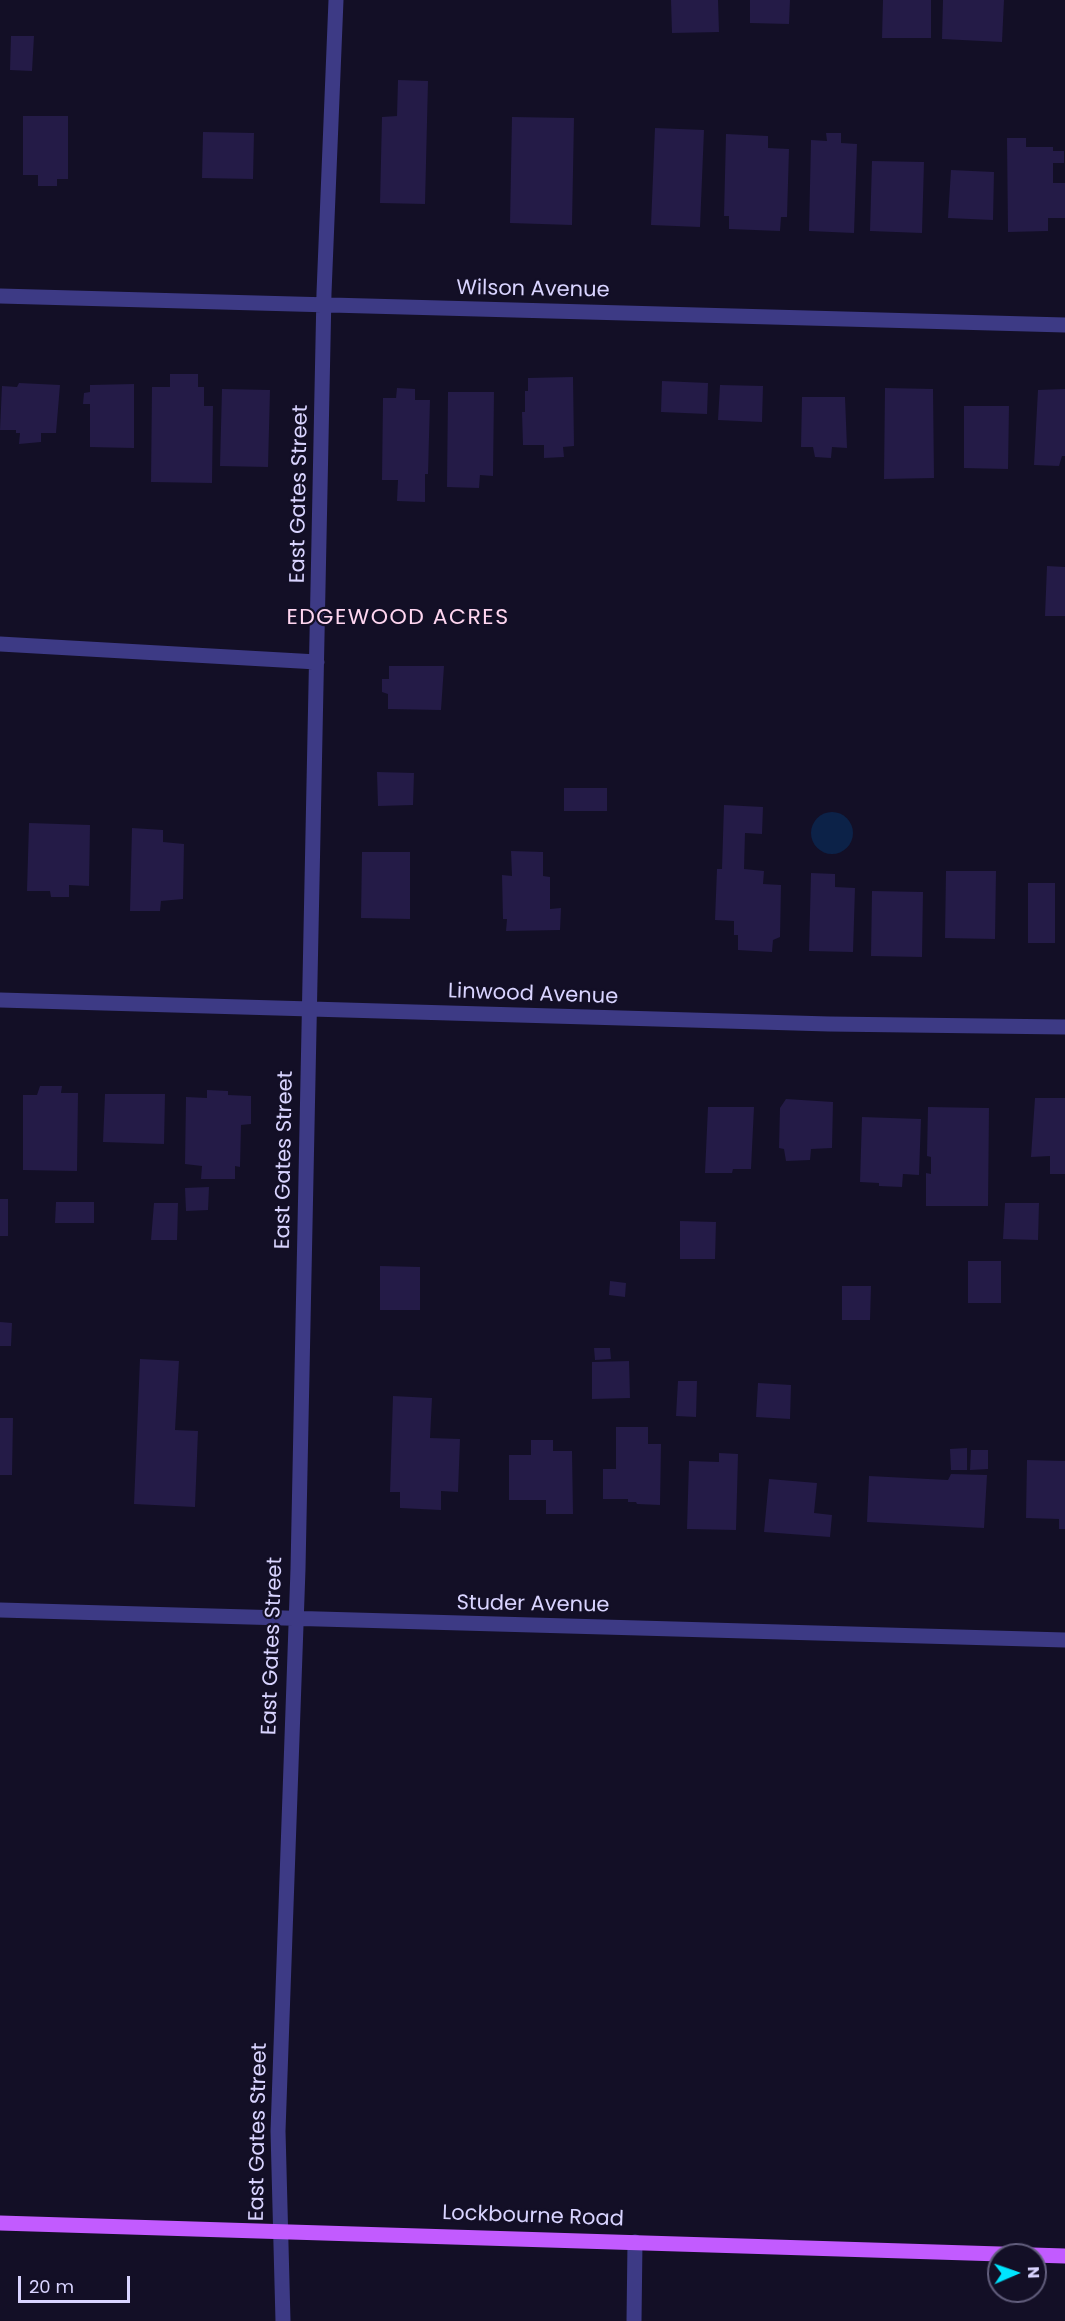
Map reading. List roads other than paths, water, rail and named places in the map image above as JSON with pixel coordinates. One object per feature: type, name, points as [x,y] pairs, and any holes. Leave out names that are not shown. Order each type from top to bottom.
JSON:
[{"type":"main road","name":"Lockbourne Road","points":[[0,2223],[1065,2256]]},
{"type":"street","name":"East Gates Street","points":[[283,2321],[278,2131],[298,1545],[324,306],[336,0]]},
{"type":"street","name":"Wilson Avenue","points":[[0,296],[1065,325]]},
{"type":"street","points":[[0,644],[317,662]]},
{"type":"street","name":"Linwood Avenue","points":[[0,1000],[829,1024],[1065,1027]]},
{"type":"street","name":"Studer Avenue","points":[[0,1610],[1065,1640]]},
{"type":"street","points":[[634,2321],[635,2242]]},
{"type":"water","points":[[832,812],[840,813],[847,818],[852,825],[852,841],[847,848],[840,853],[832,854],[824,853],[817,848],[812,841],[811,833],[812,825],[817,818],[824,813]]},
{"type":"district","name":"EDGEWOOD ACRES","points":[[398,618]]}]
